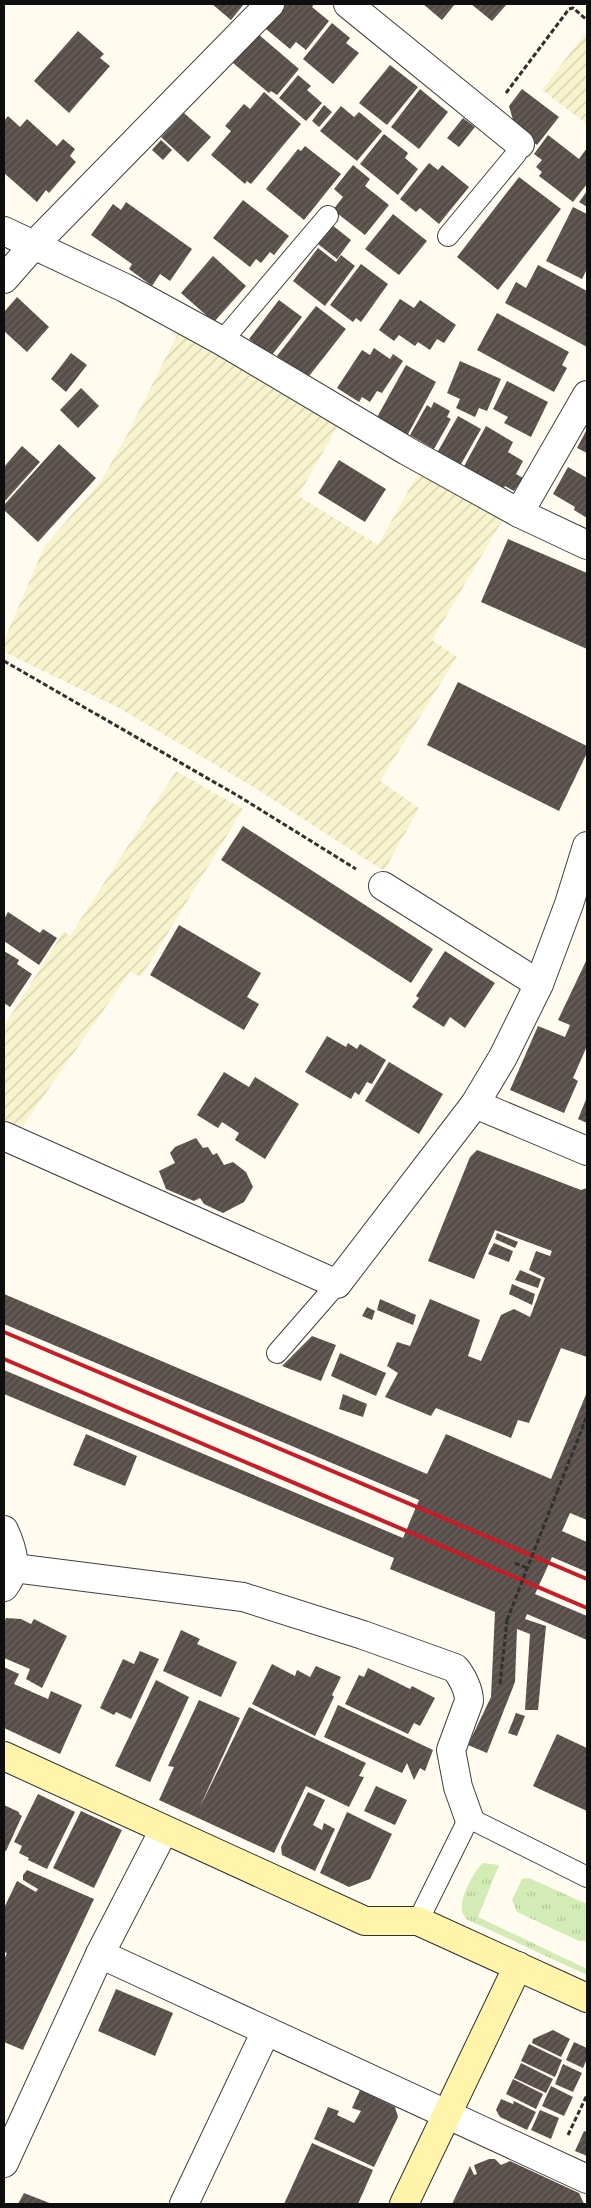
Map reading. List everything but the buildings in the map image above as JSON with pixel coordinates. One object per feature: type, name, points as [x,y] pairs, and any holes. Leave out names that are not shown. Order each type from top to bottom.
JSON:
[{"type":"street","points":[[4,279],[33,246],[270,4]]},
{"type":"street","points":[[348,4],[520,144]]},
{"type":"street","points":[[4,231],[125,288],[222,341],[407,451],[519,513],[587,545]]},
{"type":"street","points":[[519,513],[587,396]]},
{"type":"street","points":[[4,1136],[337,1284],[475,1104],[503,1057],[539,984],[569,904],[587,846]]},
{"type":"street","points":[[383,886],[539,984]]},
{"type":"street","points":[[475,1104],[587,1151]]},
{"type":"street","points":[[4,1530],[12,1548],[9,1577],[243,1597],[363,1635],[455,1668],[463,1681],[470,1702],[451,1750],[458,1787],[469,1818]]},
{"type":"street","points":[[4,1756],[365,1921],[418,1921],[587,1998]]},
{"type":"street","points":[[4,2163],[100,1954],[164,1830]]},
{"type":"street","points":[[100,1954],[587,2179]]},
{"type":"street","points":[[404,2204],[518,1966]]},
{"type":"street","points":[[184,2204],[266,2031]]},
{"type":"lane","points":[[448,236],[516,154],[520,144]]},
{"type":"lane","points":[[222,341],[328,216]]},
{"type":"lane","points":[[277,1353],[337,1284]]},
{"type":"lane","points":[[418,1921],[469,1818],[587,1877]]},
{"type":"path","points":[[487,117],[569,9],[573,8],[587,20]]},
{"type":"path","points":[[4,661],[240,797],[383,886]]},
{"type":"path","points":[[507,1620],[587,1416]]},
{"type":"path","points":[[515,1563],[527,1568]]},
{"type":"path","points":[[554,2165],[587,2095]]},
{"type":"shaded area","points":[[587,31],[587,124],[542,90]]},
{"type":"shaded area","points":[[180,329],[339,424],[298,496],[378,545],[419,472],[502,521],[432,640],[457,657],[380,781],[419,808],[384,871],[250,785],[117,707],[4,652],[4,641],[44,547],[101,481],[127,435]]},
{"type":"shaded area","points":[[176,771],[243,809],[141,977],[130,972],[20,1130],[4,1122],[4,1026],[64,931],[70,936]]},
{"type":"green space","points":[[483,1863],[499,1865],[478,1917],[587,1969],[587,1975],[466,1919],[462,1912],[465,1893],[472,1878]]},
{"type":"green space","points":[[529,1878],[587,1904],[587,1941],[579,1941],[517,1912],[512,1900],[522,1879]]},
{"type":"railway","points":[[4,1332],[587,1579]]},
{"type":"railway","points":[[4,1359],[587,1608]]}]
